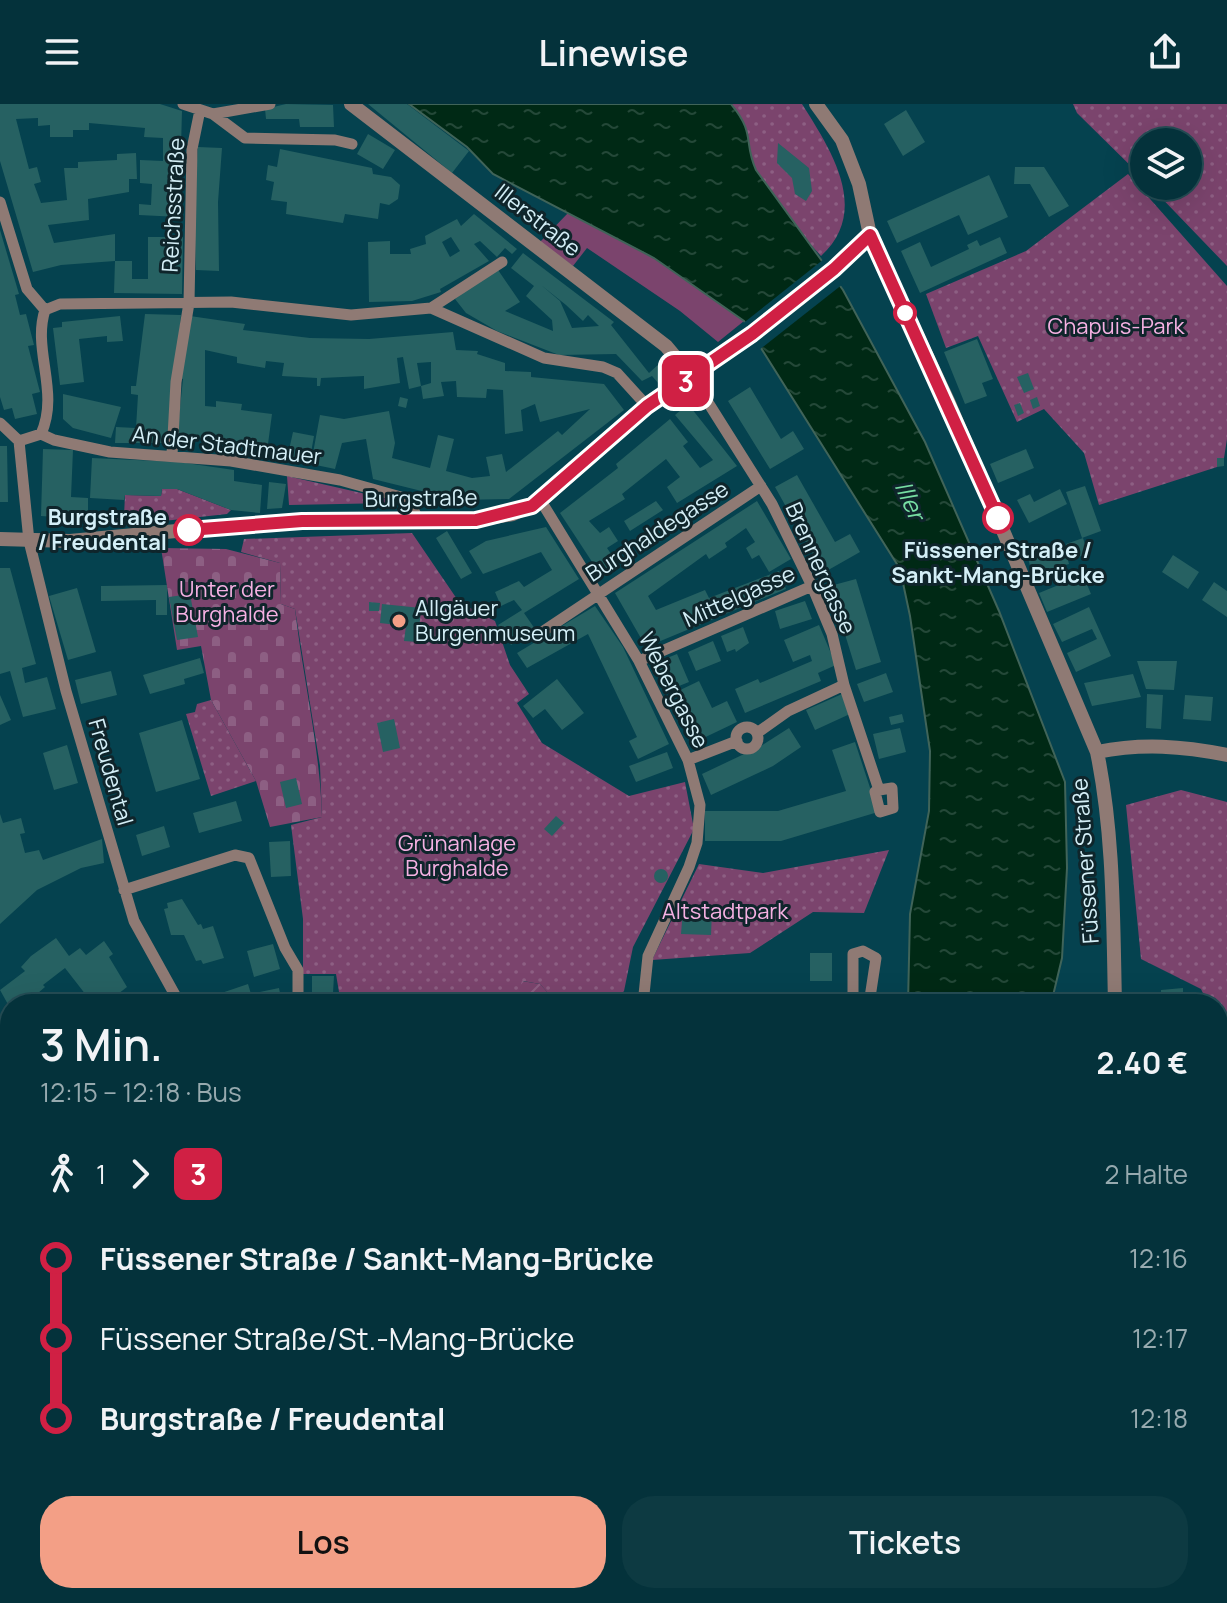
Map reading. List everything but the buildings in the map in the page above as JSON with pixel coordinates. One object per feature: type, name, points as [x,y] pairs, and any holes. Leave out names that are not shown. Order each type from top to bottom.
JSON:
[{"type":"street","points":[[183,104],[213,114],[245,138],[335,140],[352,144]]},
{"type":"street","points":[[213,114],[270,104]]},
{"type":"street","name":"Illerstraße","points":[[351,104],[666,346],[692,377]]},
{"type":"street","name":"Füssener Straße","points":[[816,104],[842,140],[859,184],[870,235],[948,401],[1097,752],[1105,798],[1113,892],[1115,994]]},
{"type":"street","name":"Reichsstraße","points":[[172,455],[176,382],[189,303],[192,149],[200,110]]},
{"type":"street","points":[[0,202],[27,289],[45,310]]},
{"type":"street","name":"Burgstraße","points":[[0,539],[29,541],[120,537],[261,523],[496,518],[541,501],[647,406],[752,334],[829,274],[870,235]]},
{"type":"street","points":[[45,310],[60,304],[231,302],[351,315],[431,308],[502,262]]},
{"type":"street","points":[[431,308],[544,358],[603,367],[617,373],[647,406]]},
{"type":"street","points":[[0,423],[19,441],[41,434],[48,417],[50,392],[42,321],[45,310]]},
{"type":"street","name":"Brennergasse","points":[[692,377],[785,526],[832,634],[844,685],[879,790]]},
{"type":"street","name":"An der Stadtmauer","points":[[41,434],[110,452],[172,455],[311,474],[392,492],[408,499],[418,519]]},
{"type":"street","name":"Freudental","points":[[19,441],[29,541],[66,691],[124,890],[148,951],[174,994]]},
{"type":"street","name":"Burghaldegasse","points":[[536,636],[761,486]]},
{"type":"street","name":"Webergasse","points":[[541,501],[639,661],[688,760],[701,810],[697,843],[652,943],[644,972],[643,994]]},
{"type":"street","name":"Mittelgasse","points":[[639,661],[812,586]]},
{"type":"street","points":[[688,760],[737,741],[741,747],[751,748],[758,740],[757,733],[788,711],[844,685]]},
{"type":"street","points":[[1097,752],[1131,745],[1189,747],[1227,755]]},
{"type":"street","points":[[124,890],[235,855],[249,858],[285,948],[298,970],[298,994]]},
{"type":"street","points":[[853,994],[853,954],[863,951],[876,958],[870,994]]},
{"type":"green space","points":[[731,104],[802,104],[813,122],[834,160],[845,200],[843,219],[836,238],[821,256],[784,213],[760,178],[751,158],[742,121]]},
{"type":"green space","points":[[1073,104],[1227,104],[1227,266],[1163,200],[1202,200],[1202,128],[1130,128],[1130,165],[1077,113]]},
{"type":"green space","name":"Chapuis-Park","points":[[1128,174],[1130,200],[1151,200],[1227,286],[1227,439],[1224,458],[1217,459],[1217,467],[1099,505],[1084,453],[1044,409],[1017,422],[978,336],[946,348],[926,294],[1026,251]]},
{"type":"green space","points":[[568,213],[654,258],[744,321],[718,342],[680,311],[587,248],[573,266],[540,242]]},
{"type":"green space","points":[[287,476],[392,500],[390,503],[289,505]]},
{"type":"green space","points":[[162,489],[177,489],[231,510],[227,514],[127,525],[88,519],[92,511],[124,516],[125,495],[161,496]]},
{"type":"green space","name":"Grünanlage Burghalde","points":[[412,533],[459,602],[495,621],[510,665],[529,694],[517,703],[542,743],[629,796],[685,782],[694,829],[633,947],[621,994],[549,994],[540,984],[523,981],[518,994],[339,994],[336,974],[303,974],[303,919],[291,825],[322,817],[320,766],[295,609],[281,604],[280,563],[241,552],[244,539]]},
{"type":"green space","name":"Unter der Burghalde","points":[[161,548],[226,549],[280,563],[281,604],[295,609],[318,765],[322,817],[270,827],[256,781],[211,700],[201,646],[177,650]]},
{"type":"green space","points":[[211,700],[256,781],[211,796],[186,714],[195,712],[197,704]]},
{"type":"green space","points":[[1181,790],[1227,802],[1227,994],[1203,994],[1201,989],[1141,959],[1126,805]]},
{"type":"green space","name":"Altstadtpark","points":[[889,850],[864,913],[813,912],[750,953],[652,960],[699,864],[763,873]]},
{"type":"green space","points":[[522,981],[540,984],[549,994],[518,994]]},
{"type":"water","name":"Iller","points":[[409,104],[731,104],[739,114],[756,170],[843,290],[925,442],[999,611],[1065,782],[1067,868],[1062,958],[1053,994],[908,994],[910,914],[929,811],[930,751],[900,569],[744,321],[654,258],[493,174],[467,147]]},
{"type":"pier","points":[[824,259],[843,284],[759,350],[741,325]]},
{"type":"bus line","name":"3","points":[[189,530],[302,521],[476,520],[513,514],[532,506],[647,406],[752,334],[834,269],[870,235],[948,401],[998,518]]},
{"type":"place","name":"Füssener Straße / Sankt-Mang-Brücke","points":[[998,518]]},
{"type":"place","name":"Burgstraße / Freudental","points":[[189,530]]},
{"type":"place","name":"Allgäuer Burgenmuseum","points":[[399,621]]}]
